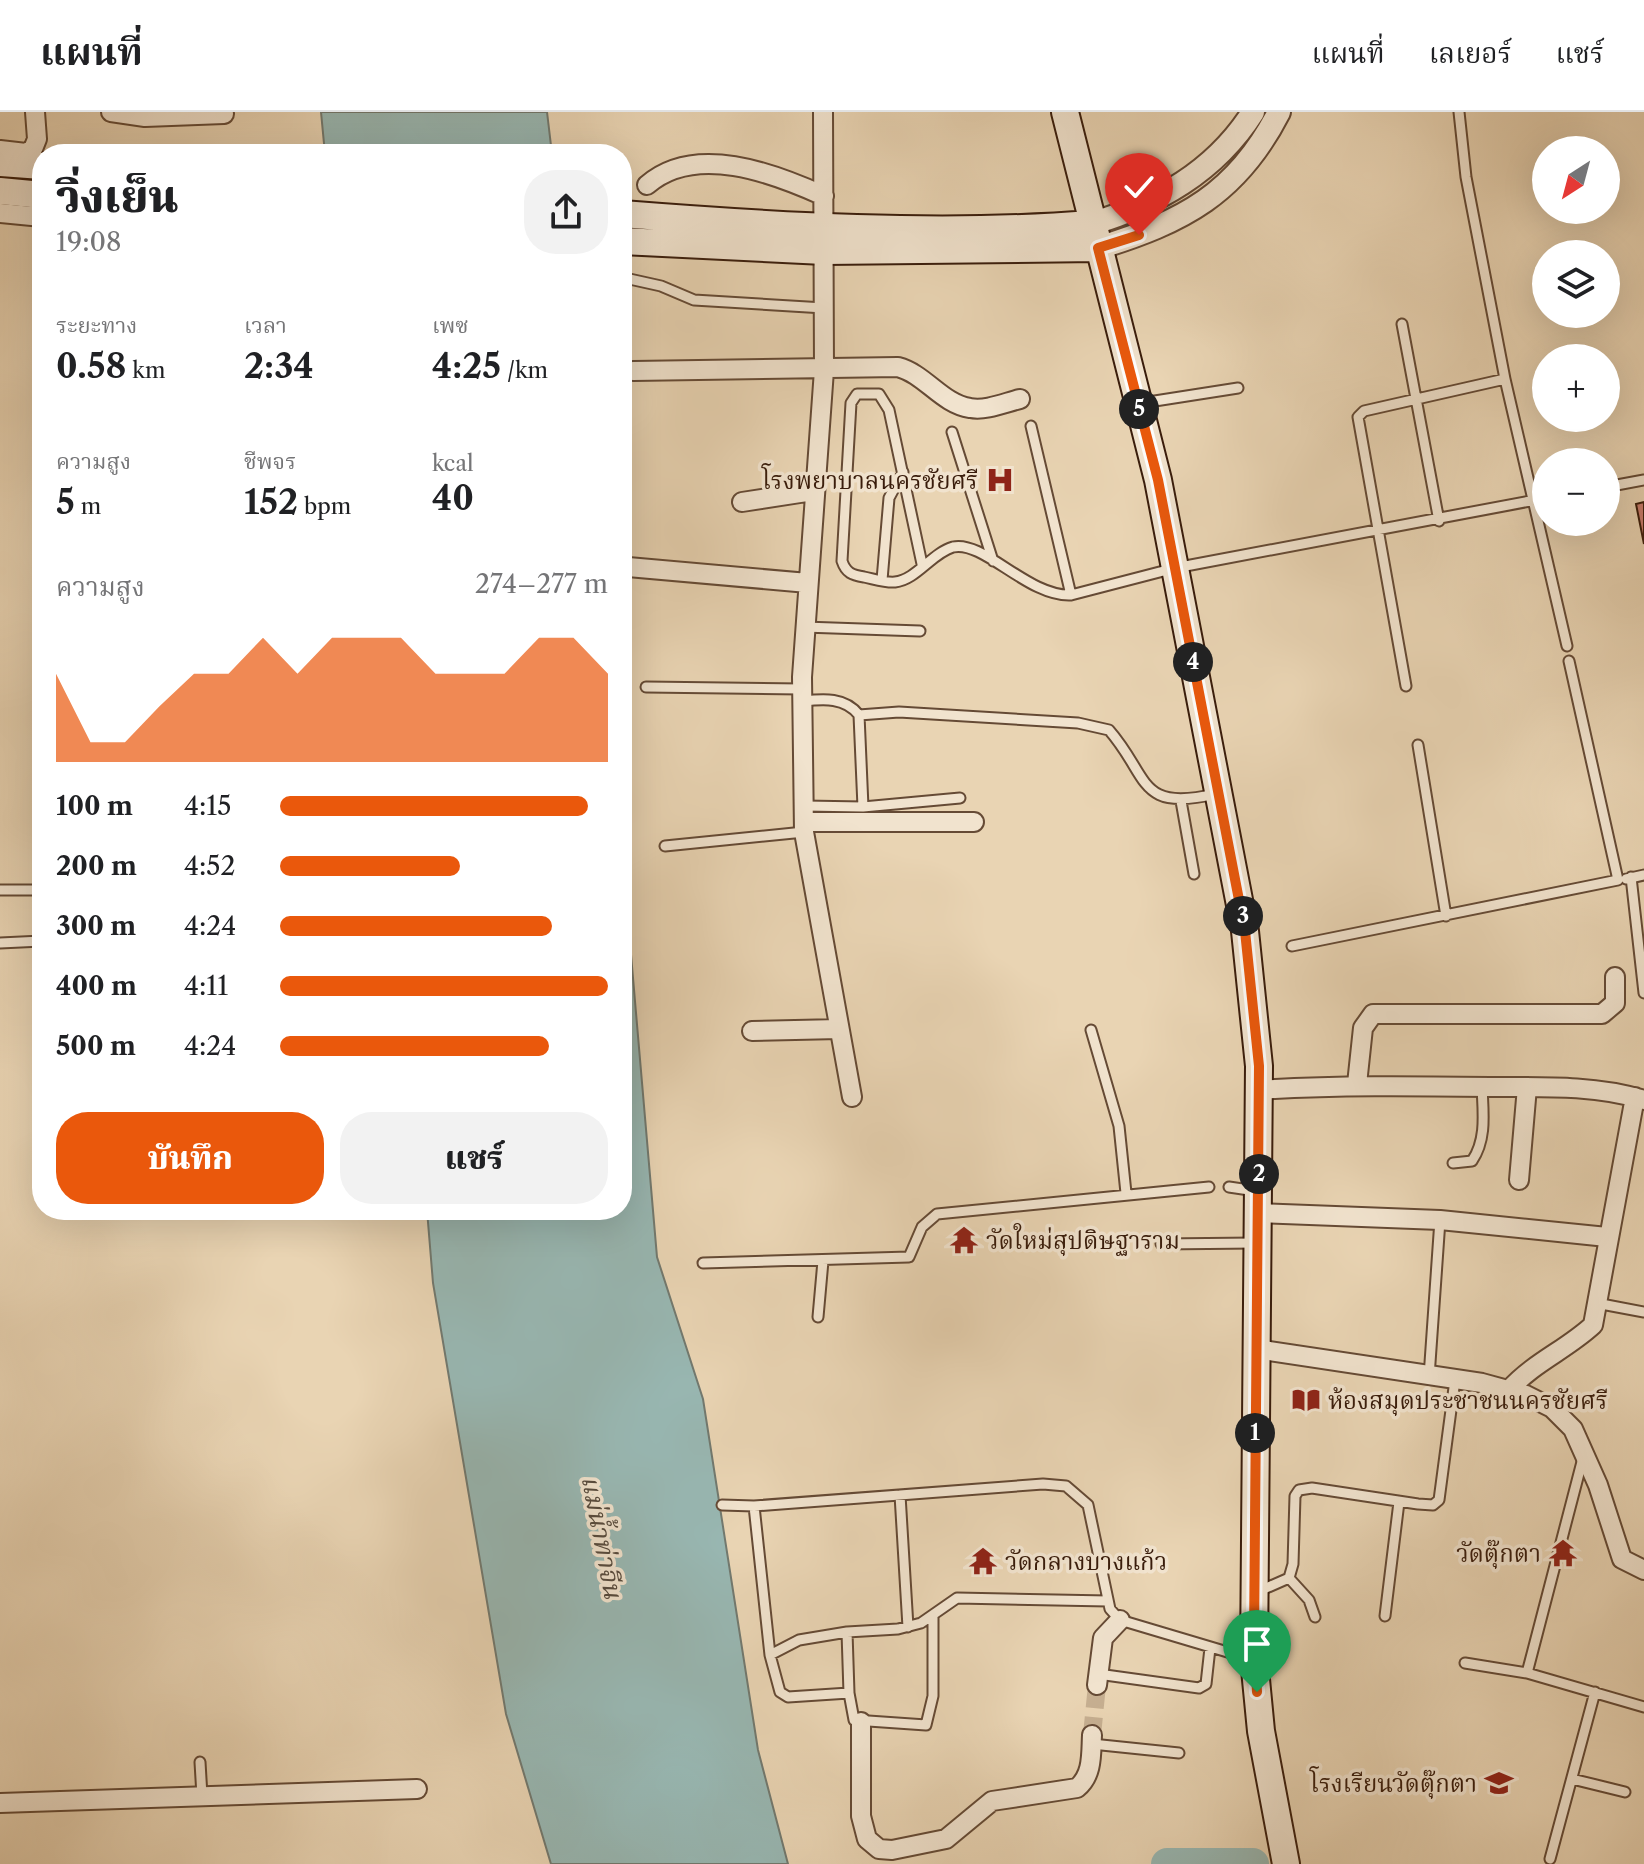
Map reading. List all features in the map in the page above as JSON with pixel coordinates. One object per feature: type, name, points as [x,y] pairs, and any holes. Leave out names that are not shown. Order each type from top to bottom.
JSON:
[{"type":"main road","points":[[1065,112],[1138,404],[1175,568],[1245,931],[1258,1090],[1254,1659],[1261,1731],[1283,1853]]},
{"type":"main road","points":[[0,163],[32,165]]},
{"type":"main road","points":[[0,191],[32,194]]},
{"type":"main road","points":[[632,215],[723,222],[824,238]]},
{"type":"main road","points":[[632,242],[724,248],[824,238],[1032,229],[1094,236]]},
{"type":"street","points":[[35,112],[35,144]]},
{"type":"street","points":[[111,112],[145,117],[224,114]]},
{"type":"street","points":[[823,112],[824,370],[804,627],[804,820],[852,1097]]},
{"type":"street","points":[[1094,236],[1185,181],[1223,151],[1253,112]]},
{"type":"street","points":[[1094,236],[1162,227],[1195,211],[1233,180],[1261,147],[1279,112]]},
{"type":"street","points":[[0,150],[26,153],[32,150]]},
{"type":"street","points":[[647,185],[662,172],[678,166],[720,166],[756,170],[824,196]]},
{"type":"street","points":[[0,213],[32,216]]},
{"type":"street","points":[[633,371],[908,370],[956,404],[968,408],[1020,399]]},
{"type":"street","points":[[742,502],[813,491]]},
{"type":"street","points":[[632,567],[808,583]]},
{"type":"street","points":[[804,820],[974,822]]},
{"type":"street","points":[[1357,1084],[1363,1028],[1373,1014],[1602,1014],[1615,1003],[1615,977]]},
{"type":"street","points":[[752,1031],[839,1029]]},
{"type":"street","points":[[1258,1090],[1357,1084],[1527,1087],[1603,1091],[1639,1099],[1607,1237],[1593,1325],[1575,1342],[1542,1359],[1509,1390]]},
{"type":"street","points":[[1519,1180],[1527,1087]]},
{"type":"street","points":[[1258,1203],[1607,1237]]},
{"type":"street","points":[[1256,1349],[1509,1390],[1552,1408],[1573,1429],[1622,1559],[1644,1570]]},
{"type":"street","points":[[1098,1679],[1103,1638],[1120,1620]]},
{"type":"street","points":[[861,1722],[861,1816],[867,1839],[879,1849],[946,1839],[992,1801],[1077,1788],[1085,1781],[1089,1771],[1092,1740]]},
{"type":"street","points":[[0,1803],[417,1789]]},
{"type":"lane","points":[[922,564],[893,424],[884,400],[872,393],[857,394],[851,403],[842,561],[845,570],[853,575],[894,582],[905,579],[922,564],[954,547],[974,549],[1054,596],[1071,595],[1175,568],[1439,521],[1532,501],[1466,177],[1459,112]]},
{"type":"lane","points":[[632,280],[661,286],[694,300],[824,308]]},
{"type":"lane","points":[[1402,324],[1439,521]]},
{"type":"lane","points":[[1406,686],[1358,417],[1364,411],[1505,379]]},
{"type":"lane","points":[[1138,404],[1238,388]]},
{"type":"lane","points":[[1031,426],[1071,595]]},
{"type":"lane","points":[[952,432],[993,561]]},
{"type":"lane","points":[[882,580],[889,498],[903,472]]},
{"type":"lane","points":[[1620,484],[1644,480]]},
{"type":"lane","points":[[1540,536],[1567,646]]},
{"type":"lane","points":[[804,627],[920,631]]},
{"type":"lane","points":[[1569,661],[1618,880]]},
{"type":"lane","points":[[646,687],[802,695],[828,698],[852,706],[859,715],[863,807]]},
{"type":"lane","points":[[859,715],[899,712],[1078,723],[1109,730],[1142,783],[1163,797],[1181,801],[1218,793]]},
{"type":"lane","points":[[1418,745],[1446,916]]},
{"type":"lane","points":[[665,846],[863,807],[960,798]]},
{"type":"lane","points":[[1181,801],[1194,874]]},
{"type":"lane","points":[[1292,946],[1644,875]]},
{"type":"lane","points":[[1631,877],[1644,993]]},
{"type":"lane","points":[[0,890],[32,890]]},
{"type":"lane","points":[[0,943],[32,941]]},
{"type":"lane","points":[[1091,1030],[1119,1126],[1126,1193]]},
{"type":"lane","points":[[1453,1163],[1472,1161],[1479,1151],[1483,1125],[1482,1087]]},
{"type":"lane","points":[[703,1263],[909,1257],[922,1227],[937,1214],[1209,1187]]},
{"type":"lane","points":[[1229,1187],[1258,1203]]},
{"type":"lane","points":[[1429,1377],[1440,1220]]},
{"type":"lane","points":[[1161,1244],[1258,1243]]},
{"type":"lane","points":[[818,1317],[823,1261]]},
{"type":"lane","points":[[1596,1303],[1644,1312]]},
{"type":"lane","points":[[1289,1578],[1293,1564],[1295,1496],[1299,1490],[1312,1488],[1433,1505],[1439,1500],[1455,1380]]},
{"type":"lane","points":[[1527,1673],[1584,1454]]},
{"type":"lane","points":[[722,1505],[754,1506],[1043,1484],[1066,1486],[1088,1505],[1108,1601],[1120,1620],[1254,1659]]},
{"type":"lane","points":[[900,1495],[908,1627]]},
{"type":"lane","points":[[1385,1616],[1399,1502]]},
{"type":"lane","points":[[754,1506],[776,1684],[788,1697],[849,1693]]},
{"type":"lane","points":[[1254,1593],[1289,1578]]},
{"type":"lane","points":[[1289,1578],[1309,1600],[1315,1617]]},
{"type":"lane","points":[[770,1655],[799,1640],[908,1627],[933,1617],[957,1598],[1108,1601]]},
{"type":"lane","points":[[847,1632],[849,1693],[854,1720],[926,1725],[933,1696],[933,1617]]},
{"type":"lane","points":[[1098,1679],[1199,1688],[1206,1684],[1210,1648]]},
{"type":"lane","points":[[1465,1663],[1527,1673],[1644,1707]]},
{"type":"lane","points":[[1550,1859],[1595,1692]]},
{"type":"lane","points":[[1092,1740],[1179,1753]]},
{"type":"lane","points":[[200,1762],[202,1796]]},
{"type":"lane","points":[[1572,1779],[1625,1792]]},
{"type":"water","points":[[321,112],[547,112],[551,144],[324,144]]},
{"type":"water","name":"แม่น้ำท่าจีน","points":[[632,966],[657,1257],[703,1399],[758,1750],[788,1864],[551,1864],[506,1714],[433,1283],[428,1220],[632,1220]]},
{"type":"building","points":[[1644,502],[1644,544],[1636,504]]},
{"type":"waterway","points":[[1167,1864],[1253,1864]]},
{"type":"tunnel","points":[[1092,1735],[1097,1685]]},
{"type":"place","name":"โรงพยาบาลนครชัยศรี","points":[[1000,480]]},
{"type":"place","name":"วัดใหม่สุปดิษฐาราม","points":[[964,1240]]},
{"type":"place","name":"ห้องสมุดประชาชนนครชัยศรี","points":[[1306,1400]]},
{"type":"place","name":"วัดตุ๊กตา","points":[[1563,1553]]},
{"type":"place","name":"วัดกลางบางแก้ว","points":[[983,1561]]},
{"type":"place","name":"โรงเรียนวัดตุ๊กตา","points":[[1499,1783]]},
{"type":"route","points":[[1139,235],[1098,248],[1158,480],[1245,931],[1259,1066],[1254,1638],[1257,1692]]}]
